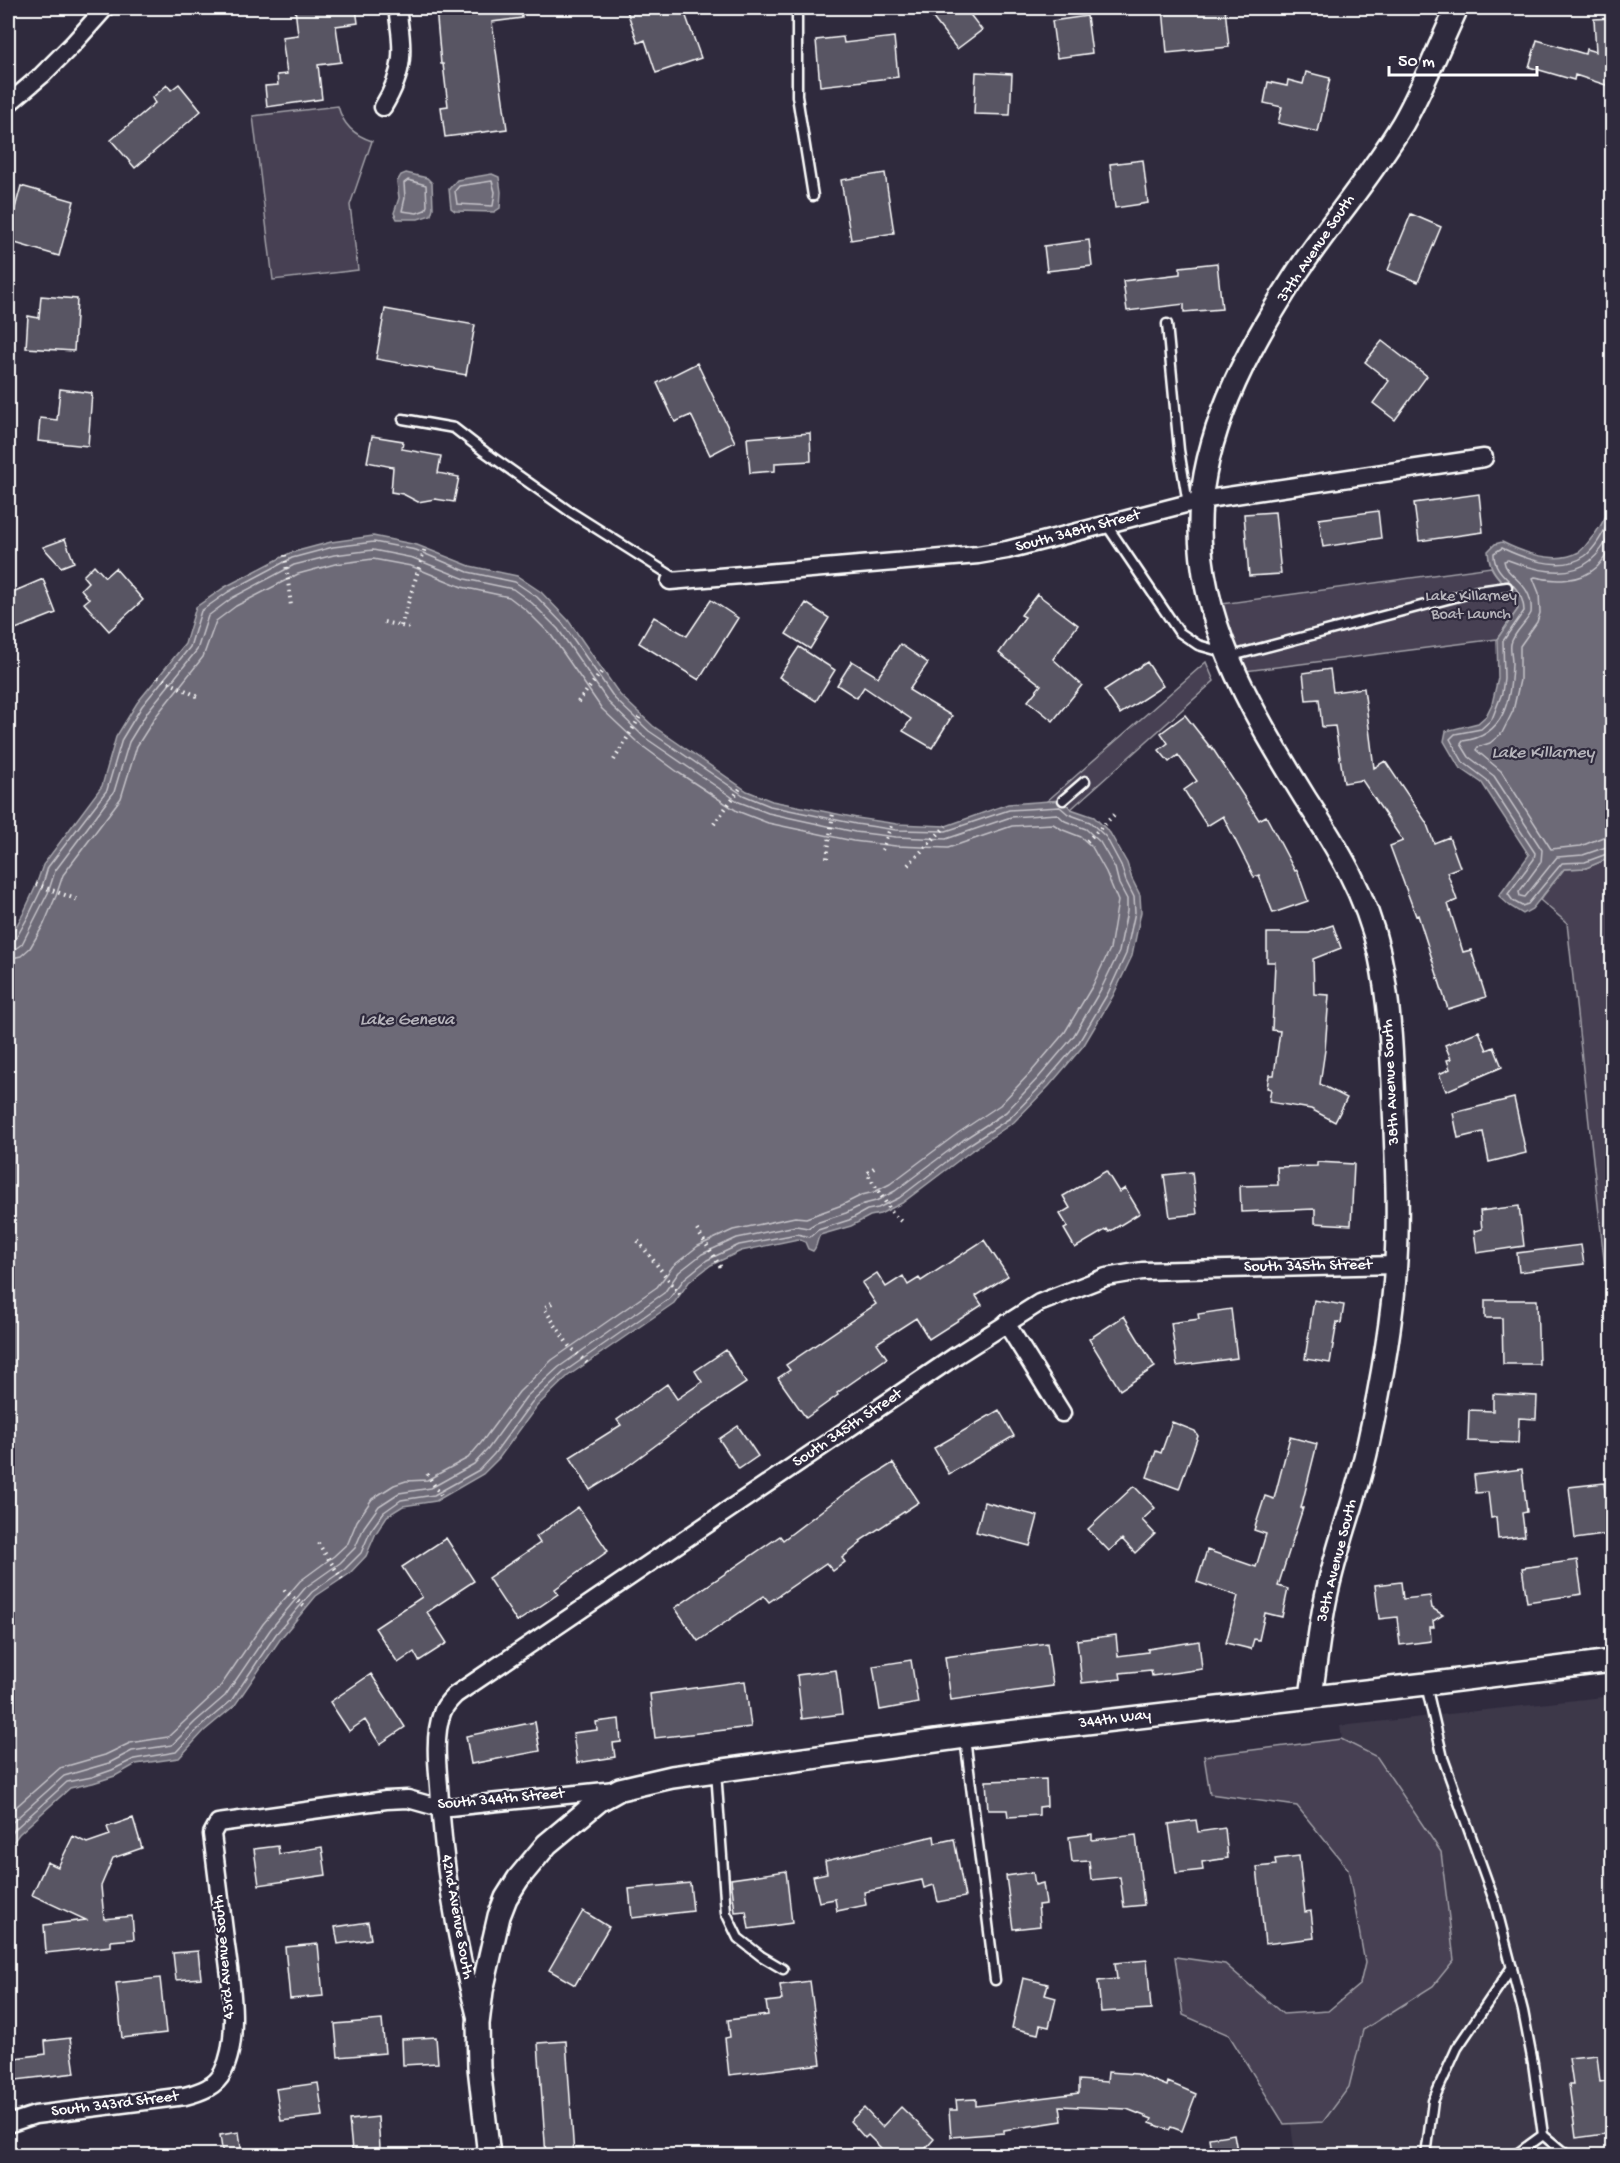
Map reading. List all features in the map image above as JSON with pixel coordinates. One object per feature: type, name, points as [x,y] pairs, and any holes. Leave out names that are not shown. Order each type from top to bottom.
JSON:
[{"type":"street","points":[[8,101],[42,75],[105,8]]},
{"type":"street","points":[[383,107],[394,89],[400,71],[402,49],[397,8]]},
{"type":"street","name":"37th Avenue South","points":[[1194,502],[1217,428],[1238,374],[1299,269],[1401,125],[1427,78],[1457,8]]},
{"type":"street","name":"South 348th Street","points":[[674,581],[978,555],[1007,550],[1194,502],[1484,458]]},
{"type":"street","name":"38th Avenue South","points":[[1194,502],[1200,530],[1206,588],[1227,655],[1257,714],[1351,872],[1363,899],[1372,925],[1384,982],[1391,1038],[1395,1134],[1396,1264],[1380,1384],[1366,1453],[1326,1599],[1311,1696]]},
{"type":"street","name":"South 345th Street","points":[[440,1808],[437,1754],[441,1714],[455,1695],[480,1676],[1039,1303],[1106,1277],[1142,1271],[1396,1264]]},
{"type":"street","points":[[1006,1323],[1062,1413]]},
{"type":"street","name":"344th Way","points":[[620,1789],[672,1777],[965,1737],[1612,1661]]},
{"type":"street","name":"South 344th Street","points":[[212,1834],[218,1823],[386,1800],[408,1799],[440,1808],[620,1789]]},
{"type":"street","name":"42nd Avenue South","points":[[489,2156],[479,2067],[478,2024],[482,1991],[499,1916],[506,1898],[528,1865],[547,1844],[600,1800],[620,1789]]},
{"type":"street","name":"42nd Avenue South","points":[[440,1808],[456,1924],[478,2024]]},
{"type":"street","name":"43rd Avenue South","points":[[212,1834],[230,1978],[232,2017],[230,2050],[220,2078]]},
{"type":"street","name":"South 343rd Street","points":[[8,2124],[35,2115],[185,2096],[206,2089],[220,2078]]},
{"type":"lane","points":[[797,8],[797,96],[813,196]]},
{"type":"lane","points":[[1167,324],[1179,450],[1194,502]]},
{"type":"lane","points":[[403,418],[454,428],[569,511],[674,581]]},
{"type":"lane","points":[[1106,524],[1179,632],[1197,645],[1227,655],[1478,591],[1507,587]]},
{"type":"lane","points":[[1063,800],[1085,781]]},
{"type":"lane","points":[[1426,1684],[1443,1758],[1496,1903],[1531,2052],[1543,2135],[1568,2156]]},
{"type":"lane","points":[[965,1737],[995,1980]]},
{"type":"lane","points":[[716,1771],[726,1912],[738,1938],[783,1969]]},
{"type":"lane","points":[[1426,2156],[1433,2101],[1452,2058],[1512,1967]]},
{"type":"lane","points":[[1514,2156],[1543,2135]]},
{"type":"path","points":[[401,626],[424,548]]},
{"type":"path","points":[[285,555],[291,606]]},
{"type":"path","points":[[384,622],[410,628]]},
{"type":"path","points":[[578,702],[603,670]]},
{"type":"path","points":[[158,676],[201,698]]},
{"type":"path","points":[[614,760],[641,715]]},
{"type":"path","points":[[714,824],[741,787]]},
{"type":"path","points":[[827,858],[833,813]]},
{"type":"path","points":[[1087,841],[1115,814]]},
{"type":"path","points":[[882,850],[892,823]]},
{"type":"path","points":[[908,865],[946,825]]},
{"type":"path","points":[[36,884],[78,900]]},
{"type":"path","points":[[874,1168],[867,1173],[893,1214],[904,1224]]},
{"type":"path","points":[[697,1230],[722,1269]]},
{"type":"path","points":[[638,1241],[680,1294]]},
{"type":"path","points":[[552,1303],[544,1308],[569,1346],[587,1362]]},
{"type":"path","points":[[427,1474],[442,1497]]},
{"type":"path","points":[[318,1543],[342,1579]]},
{"type":"path","points":[[284,1590],[306,1608]]},
{"type":"shaded area","points":[[1612,1696],[1612,2155],[1295,2155],[1287,2095],[1378,1985],[1340,1726]]},
{"type":"green space","points":[[338,106],[343,119],[350,128],[360,136],[372,141],[350,205],[358,270],[273,280],[253,116]]},
{"type":"green space","name":"Lake Killarney Boat Launch","points":[[1491,567],[1514,596],[1518,609],[1497,639],[1245,671],[1221,604]]},
{"type":"green space","points":[[1206,662],[1214,681],[1071,809],[1063,800],[1047,801]]},
{"type":"green space","points":[[1612,857],[1612,1332],[1567,923],[1540,900],[1564,869],[1586,868]]},
{"type":"green space","points":[[1341,1739],[1377,1757],[1441,1852],[1454,1960],[1433,1986],[1363,2030],[1349,2087],[1323,2122],[1284,2124],[1229,2035],[1183,2015],[1175,1957],[1225,1964],[1283,2014],[1328,2011],[1360,1984],[1365,1963],[1348,1869],[1297,1806],[1210,1794],[1204,1756]]},
{"type":"water","points":[[406,173],[427,178],[432,183],[431,215],[418,219],[397,219],[394,213],[399,198],[397,182],[401,175]]},
{"type":"water","points":[[492,174],[499,177],[500,208],[494,212],[455,211],[451,208],[449,189],[457,180]]},
{"type":"water","name":"Lake Killarney","points":[[1612,501],[1612,857],[1586,868],[1564,869],[1532,909],[1523,914],[1499,896],[1529,855],[1482,783],[1459,767],[1444,741],[1446,731],[1478,723],[1486,716],[1492,704],[1498,678],[1497,639],[1518,609],[1512,593],[1493,570],[1488,551],[1495,544],[1502,542],[1540,556],[1570,556],[1579,552],[1595,534]]},
{"type":"water","name":"Lake Geneva","points":[[373,536],[417,545],[470,566],[517,576],[541,592],[568,620],[620,695],[653,726],[747,791],[772,801],[897,824],[946,826],[1008,804],[1063,800],[1071,809],[1094,817],[1110,833],[1127,863],[1140,895],[1141,912],[1132,956],[1113,996],[1084,1045],[1014,1122],[902,1203],[851,1226],[820,1235],[813,1251],[808,1249],[805,1242],[798,1239],[741,1251],[711,1265],[689,1282],[674,1303],[568,1376],[537,1406],[499,1458],[483,1474],[436,1501],[403,1506],[387,1516],[376,1533],[366,1556],[349,1574],[316,1596],[281,1638],[235,1705],[204,1731],[179,1758],[136,1764],[115,1776],[70,1788],[19,1834],[8,1849],[8,941],[35,888],[43,865],[102,786],[116,737],[137,703],[185,644],[196,607],[225,587],[290,553],[331,542]]},
{"type":"building","points":[[295,8],[356,8],[358,23],[336,26],[341,62],[318,65],[322,99],[267,107],[265,86],[278,85],[277,75],[287,74],[282,37],[298,35]]},
{"type":"building","points":[[436,8],[521,8],[522,18],[492,22],[507,129],[445,137],[441,107],[448,106],[443,64],[441,64]]},
{"type":"building","points":[[626,8],[683,8],[701,58],[656,73],[645,40],[638,43]]},
{"type":"building","points":[[925,8],[965,8],[982,30],[957,49]]},
{"type":"building","points":[[1163,8],[1225,8],[1229,47],[1167,53]]},
{"type":"building","points":[[1087,16],[1092,53],[1057,58],[1052,21]]},
{"type":"building","points":[[1612,18],[1612,87],[1575,75],[1574,80],[1529,67],[1537,40],[1585,54],[1586,49],[1596,52],[1594,19]]},
{"type":"building","points":[[843,37],[844,43],[894,37],[898,77],[820,86],[816,40]]},
{"type":"building","points":[[976,72],[1012,74],[1010,115],[974,114]]},
{"type":"building","points":[[1306,72],[1330,78],[1318,132],[1278,123],[1282,107],[1264,103],[1268,82],[1287,86],[1288,80],[1303,84]]},
{"type":"building","points":[[179,84],[201,111],[135,168],[111,140],[155,103],[152,98],[167,85],[171,90]]},
{"type":"building","points":[[1143,160],[1148,203],[1115,208],[1110,164]]},
{"type":"building","points":[[885,173],[894,233],[851,240],[841,180]]},
{"type":"building","points":[[21,186],[74,201],[59,256],[8,241]]},
{"type":"building","points":[[1411,214],[1441,227],[1418,282],[1388,270]]},
{"type":"building","points":[[1089,240],[1092,266],[1047,271],[1044,246]]},
{"type":"building","points":[[1217,263],[1222,309],[1184,312],[1184,304],[1127,311],[1123,281],[1180,274],[1180,267]]},
{"type":"building","points":[[41,296],[77,299],[74,351],[26,348],[28,316],[39,318]]},
{"type":"building","points":[[385,309],[475,325],[466,375],[376,359]]},
{"type":"building","points":[[1382,341],[1427,376],[1395,420],[1373,403],[1389,381],[1365,362]]},
{"type":"building","points":[[697,363],[735,442],[710,455],[691,415],[675,422],[657,383]]},
{"type":"building","points":[[60,389],[92,393],[88,446],[38,441],[40,418],[57,420]]},
{"type":"building","points":[[810,433],[811,461],[775,463],[775,471],[750,473],[747,438]]},
{"type":"building","points":[[372,436],[403,441],[402,449],[441,456],[438,473],[459,477],[454,502],[435,499],[418,502],[403,494],[391,492],[393,467],[367,462]]},
{"type":"building","points":[[1479,494],[1483,532],[1419,541],[1414,503]]},
{"type":"building","points":[[1378,511],[1381,538],[1323,547],[1319,519]]},
{"type":"building","points":[[1275,512],[1281,574],[1249,576],[1244,514]]},
{"type":"building","points":[[65,539],[74,562],[61,567],[43,547]]},
{"type":"building","points":[[94,565],[105,577],[115,568],[143,600],[109,631],[84,603],[89,599],[81,589],[88,582],[83,576]]},
{"type":"building","points":[[43,579],[56,613],[8,632],[8,594]]},
{"type":"building","points":[[1037,594],[1078,625],[1053,659],[1082,685],[1053,721],[1028,701],[1041,685],[999,653],[1025,617],[1021,615]]},
{"type":"building","points":[[711,600],[738,618],[699,680],[639,643],[654,617],[687,636]]},
{"type":"building","points":[[806,603],[829,618],[810,649],[786,634]]},
{"type":"building","points":[[900,644],[928,663],[909,690],[952,716],[932,748],[903,731],[911,719],[864,687],[857,698],[837,685],[852,661],[878,677]]},
{"type":"building","points":[[799,647],[835,670],[816,701],[779,677]]},
{"type":"building","points":[[1147,662],[1163,686],[1120,714],[1104,690]]},
{"type":"building","points":[[1330,669],[1333,692],[1364,688],[1374,768],[1385,761],[1426,822],[1434,843],[1449,837],[1460,867],[1447,872],[1457,900],[1448,904],[1463,952],[1471,950],[1486,997],[1448,1009],[1418,915],[1416,916],[1390,846],[1403,841],[1362,780],[1344,783],[1335,726],[1322,727],[1319,699],[1306,700],[1303,673]]},
{"type":"building","points":[[1185,715],[1211,746],[1259,820],[1266,816],[1295,871],[1297,870],[1308,901],[1273,913],[1259,875],[1254,877],[1223,816],[1207,826],[1184,790],[1197,781],[1178,755],[1169,762],[1159,750],[1168,743],[1161,733]]},
{"type":"building","points":[[1333,925],[1341,948],[1313,959],[1314,994],[1329,995],[1320,1084],[1347,1098],[1335,1122],[1311,1109],[1269,1102],[1271,1089],[1267,1088],[1269,1075],[1274,1075],[1280,1031],[1272,1030],[1275,962],[1267,962],[1267,933],[1309,933]]},
{"type":"building","points":[[1479,1031],[1487,1050],[1494,1047],[1502,1067],[1446,1091],[1439,1074],[1450,1069],[1447,1060],[1451,1059],[1445,1045]]},
{"type":"building","points":[[1514,1098],[1526,1153],[1489,1162],[1483,1132],[1458,1138],[1453,1113]]},
{"type":"building","points":[[1317,1162],[1354,1164],[1351,1225],[1315,1223],[1315,1209],[1241,1212],[1240,1186],[1278,1185],[1277,1167],[1317,1166]]},
{"type":"building","points":[[1106,1171],[1119,1192],[1125,1188],[1140,1213],[1109,1232],[1107,1229],[1075,1248],[1064,1229],[1068,1227],[1060,1214],[1070,1208],[1063,1196]]},
{"type":"building","points":[[1192,1172],[1197,1214],[1170,1217],[1164,1175]]},
{"type":"building","points":[[1519,1206],[1524,1246],[1477,1253],[1474,1231],[1482,1229],[1480,1211]]},
{"type":"building","points":[[984,1240],[1008,1276],[976,1296],[982,1305],[929,1339],[916,1318],[877,1343],[887,1358],[806,1418],[778,1378],[790,1370],[786,1365],[876,1304],[862,1283],[877,1273],[886,1287],[903,1276],[908,1285],[919,1278],[921,1281]]},
{"type":"building","points":[[1581,1245],[1584,1264],[1519,1272],[1517,1253]]},
{"type":"building","points":[[1314,1300],[1344,1305],[1341,1323],[1337,1322],[1330,1363],[1305,1359]]},
{"type":"building","points":[[1485,1300],[1537,1300],[1539,1364],[1503,1364],[1502,1318],[1485,1318]]},
{"type":"building","points":[[1231,1309],[1237,1358],[1177,1366],[1171,1323],[1199,1319],[1198,1314]]},
{"type":"building","points":[[1124,1316],[1155,1367],[1120,1390],[1089,1339]]},
{"type":"building","points":[[726,1350],[746,1383],[691,1419],[621,1471],[590,1490],[570,1457],[621,1425],[617,1420],[667,1384],[677,1399],[702,1382],[695,1371]]},
{"type":"building","points":[[1493,1394],[1537,1396],[1536,1419],[1519,1418],[1518,1443],[1468,1441],[1469,1410],[1493,1411]]},
{"type":"building","points":[[999,1410],[1014,1436],[949,1474],[934,1448]]},
{"type":"building","points":[[1172,1422],[1195,1431],[1198,1436],[1179,1489],[1147,1477],[1156,1451],[1161,1453]]},
{"type":"building","points":[[738,1426],[758,1456],[739,1469],[719,1439]]},
{"type":"building","points":[[1290,1437],[1317,1444],[1301,1508],[1303,1508],[1278,1586],[1288,1589],[1282,1617],[1265,1613],[1259,1640],[1254,1639],[1251,1649],[1226,1643],[1238,1596],[1197,1582],[1207,1550],[1256,1567],[1266,1534],[1254,1530],[1265,1496],[1274,1499]]},
{"type":"building","points":[[893,1463],[919,1502],[860,1541],[861,1543],[842,1558],[845,1562],[833,1571],[826,1563],[769,1602],[764,1596],[698,1641],[675,1608],[780,1536],[783,1540],[841,1496]]},
{"type":"building","points":[[1522,1469],[1527,1512],[1522,1513],[1525,1536],[1498,1539],[1496,1517],[1491,1518],[1488,1492],[1476,1493],[1474,1475]]},
{"type":"building","points":[[1604,1483],[1610,1534],[1575,1539],[1569,1487]]},
{"type":"building","points":[[1134,1486],[1155,1508],[1142,1520],[1155,1534],[1135,1553],[1122,1539],[1109,1551],[1088,1529]]},
{"type":"building","points":[[984,1502],[1038,1516],[1030,1546],[976,1532]]},
{"type":"building","points":[[578,1507],[608,1551],[555,1589],[558,1594],[517,1622],[488,1578],[540,1543],[536,1537]]},
{"type":"building","points":[[446,1538],[474,1581],[427,1612],[447,1643],[419,1661],[414,1652],[398,1663],[375,1628],[422,1597],[402,1567]]},
{"type":"building","points":[[1577,1560],[1582,1594],[1527,1602],[1522,1568]]},
{"type":"building","points":[[1401,1582],[1403,1599],[1430,1596],[1432,1608],[1443,1615],[1433,1621],[1434,1627],[1430,1627],[1431,1641],[1400,1645],[1397,1617],[1379,1619],[1375,1585]]},
{"type":"building","points":[[1116,1635],[1118,1656],[1199,1641],[1202,1669],[1152,1676],[1151,1670],[1120,1673],[1121,1679],[1082,1683],[1077,1640]]},
{"type":"building","points":[[1047,1643],[1053,1686],[951,1700],[945,1657]]},
{"type":"building","points":[[911,1660],[918,1703],[880,1710],[873,1666]]},
{"type":"building","points":[[836,1670],[842,1714],[802,1719],[797,1675]]},
{"type":"building","points":[[371,1674],[405,1727],[380,1744],[365,1720],[349,1731],[330,1702]]},
{"type":"building","points":[[745,1681],[751,1727],[655,1738],[650,1694]]},
{"type":"building","points":[[619,1719],[621,1742],[613,1743],[615,1757],[577,1763],[573,1733],[597,1730],[596,1722]]},
{"type":"building","points":[[535,1722],[540,1751],[471,1764],[466,1736]]},
{"type":"building","points":[[1046,1779],[1047,1806],[1039,1807],[1039,1815],[1008,1817],[1007,1810],[988,1810],[986,1781]]},
{"type":"building","points":[[133,1818],[142,1848],[113,1858],[101,1886],[104,1919],[132,1916],[134,1939],[111,1941],[111,1946],[46,1953],[44,1925],[86,1920],[32,1895],[47,1862],[58,1867],[73,1836],[87,1843],[110,1835],[107,1827]]},
{"type":"building","points":[[1196,1820],[1198,1832],[1225,1828],[1228,1858],[1202,1862],[1203,1870],[1176,1873],[1169,1824]]},
{"type":"building","points":[[1092,1834],[1092,1840],[1136,1835],[1144,1905],[1124,1907],[1120,1877],[1091,1880],[1089,1861],[1072,1862],[1069,1837]]},
{"type":"building","points":[[934,1836],[935,1843],[954,1839],[965,1897],[938,1902],[934,1885],[924,1888],[922,1880],[864,1892],[866,1905],[837,1911],[835,1899],[819,1902],[813,1876],[827,1873],[825,1861]]},
{"type":"building","points":[[278,1846],[279,1854],[322,1847],[326,1875],[259,1885],[254,1849]]},
{"type":"building","points":[[1299,1856],[1305,1912],[1311,1911],[1314,1938],[1265,1944],[1257,1867],[1276,1865],[1275,1859]]},
{"type":"building","points":[[786,1871],[792,1923],[749,1929],[746,1911],[735,1912],[731,1879]]},
{"type":"building","points":[[1033,1872],[1035,1885],[1043,1883],[1046,1904],[1038,1905],[1040,1926],[1013,1929],[1006,1876]]},
{"type":"building","points":[[690,1883],[693,1911],[632,1918],[629,1889]]},
{"type":"building","points":[[583,1911],[609,1927],[575,1985],[549,1970]]},
{"type":"building","points":[[368,1922],[371,1939],[338,1944],[335,1927]]},
{"type":"building","points":[[318,1944],[323,1996],[290,1999],[285,1947]]},
{"type":"building","points":[[198,1951],[201,1978],[176,1980],[173,1953]]},
{"type":"building","points":[[1147,1960],[1151,2009],[1101,2012],[1098,1981],[1117,1979],[1115,1963]]},
{"type":"building","points":[[160,1978],[166,2033],[122,2038],[116,1983]]},
{"type":"building","points":[[1023,1978],[1048,1984],[1045,1995],[1056,1998],[1049,2027],[1040,2025],[1038,2034],[1012,2028]]},
{"type":"building","points":[[810,1981],[821,2064],[729,2075],[725,2038],[730,2037],[728,2020],[768,2015],[766,2002],[782,2000],[780,1985]]},
{"type":"building","points":[[382,2020],[385,2053],[338,2057],[335,2024]]},
{"type":"building","points":[[436,2037],[438,2063],[403,2065],[402,2039]]},
{"type":"building","points":[[70,2038],[75,2073],[8,2081],[8,2059],[46,2054],[45,2041]]},
{"type":"building","points":[[566,2041],[574,2155],[546,2156],[538,2043]]},
{"type":"building","points":[[1597,2055],[1600,2082],[1612,2080],[1612,2133],[1576,2138],[1569,2085],[1573,2085],[1569,2058]]},
{"type":"building","points":[[1108,2072],[1137,2074],[1167,2086],[1168,2082],[1196,2094],[1182,2131],[1171,2127],[1169,2130],[1150,2123],[1152,2119],[1127,2109],[1060,2106],[1062,2121],[1004,2130],[1004,2133],[951,2137],[949,2110],[957,2110],[956,2100],[976,2099],[976,2106],[1079,2093],[1079,2080],[1107,2082]]},
{"type":"building","points":[[318,2083],[323,2116],[281,2121],[276,2089]]},
{"type":"building","points":[[901,2107],[934,2139],[919,2156],[889,2156],[868,2135],[865,2138],[850,2121],[864,2108],[882,2127]]},
{"type":"building","points":[[378,2117],[380,2148],[352,2150],[349,2120]]},
{"type":"building","points":[[239,2132],[242,2156],[223,2156],[220,2135]]},
{"type":"building","points":[[1234,2134],[1238,2156],[1212,2156],[1209,2138]]}]
